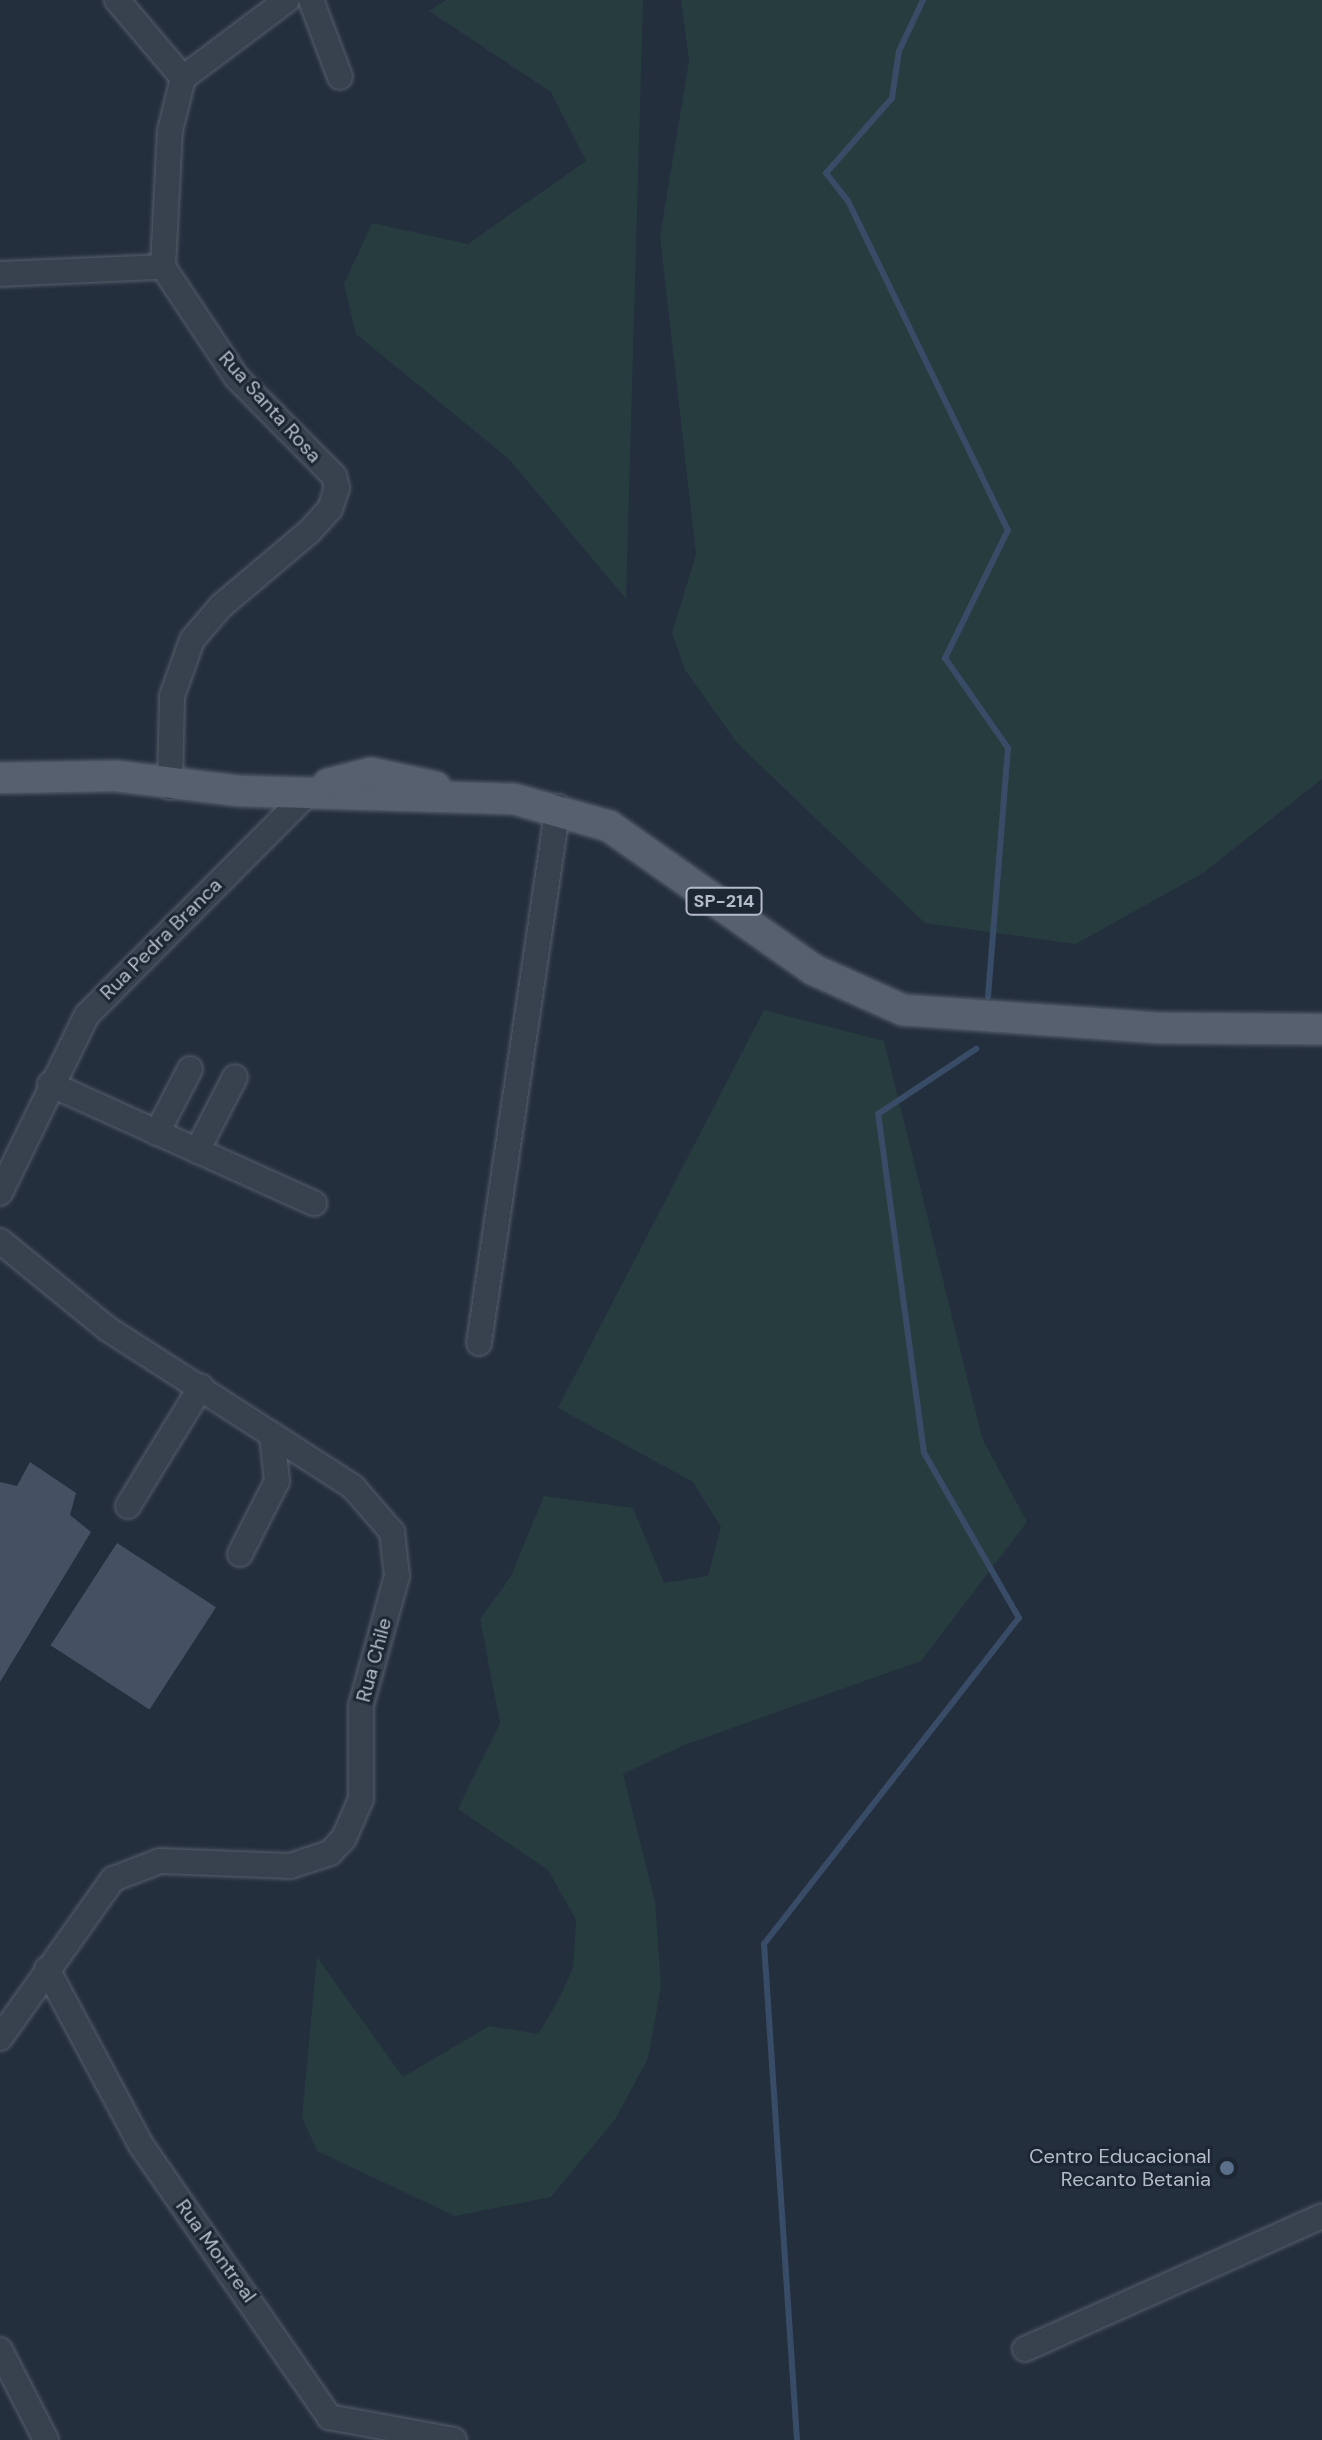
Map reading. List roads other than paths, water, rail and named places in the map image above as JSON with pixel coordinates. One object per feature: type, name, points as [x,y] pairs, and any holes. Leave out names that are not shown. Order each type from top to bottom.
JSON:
[{"type":"main road","points":[[308,793],[371,773],[402,774],[478,797]]},
{"type":"main road","points":[[0,778],[116,776],[170,787],[308,793],[370,814],[478,797]]},
{"type":"main road","name":"SP-214","points":[[478,797],[558,807],[649,851],[814,970],[903,1010],[1159,1028],[1322,1029]]},
{"type":"street","points":[[117,0],[183,78]]},
{"type":"street","points":[[0,274],[163,267],[170,131],[183,78],[287,0]]},
{"type":"street","points":[[311,0],[340,77]]},
{"type":"street","name":"Rua Santa Rosa","points":[[163,267],[237,378],[334,476],[337,488],[330,509],[309,532],[221,606],[192,640],[172,696],[170,787]]},
{"type":"street","name":"Rua Pedra Branca","points":[[0,1193],[50,1084],[107,990],[308,793]]},
{"type":"street","points":[[479,1343],[558,807]]},
{"type":"street","points":[[157,1133],[190,1069]]},
{"type":"street","points":[[197,1151],[235,1077]]},
{"type":"street","points":[[50,1084],[314,1203]]},
{"type":"street","name":"Rua Chile","points":[[0,1241],[53,1289],[374,1505],[397,1552],[397,1576],[361,1706],[354,1820],[330,1853],[313,1861],[160,1861],[113,1879],[0,2038]]},
{"type":"street","points":[[128,1506],[201,1387]]},
{"type":"street","points":[[240,1554],[277,1481],[272,1434]]},
{"type":"street","name":"Rua Montreal","points":[[47,1969],[141,2145],[329,2417],[454,2440]]},
{"type":"street","points":[[1025,2349],[1322,2216]]},
{"type":"street","points":[[0,2350],[46,2440]]},
{"type":"waterway","points":[[923,0],[899,51],[892,98],[826,173],[848,201],[1008,530],[945,658],[1008,748],[988,996]]},
{"type":"waterway","points":[[797,2440],[764,1944],[1019,1618],[924,1453],[878,1114],[976,1049]]},
{"type":"place","name":"Centro Educacional Recanto Betania","points":[[1227,2168]]}]
